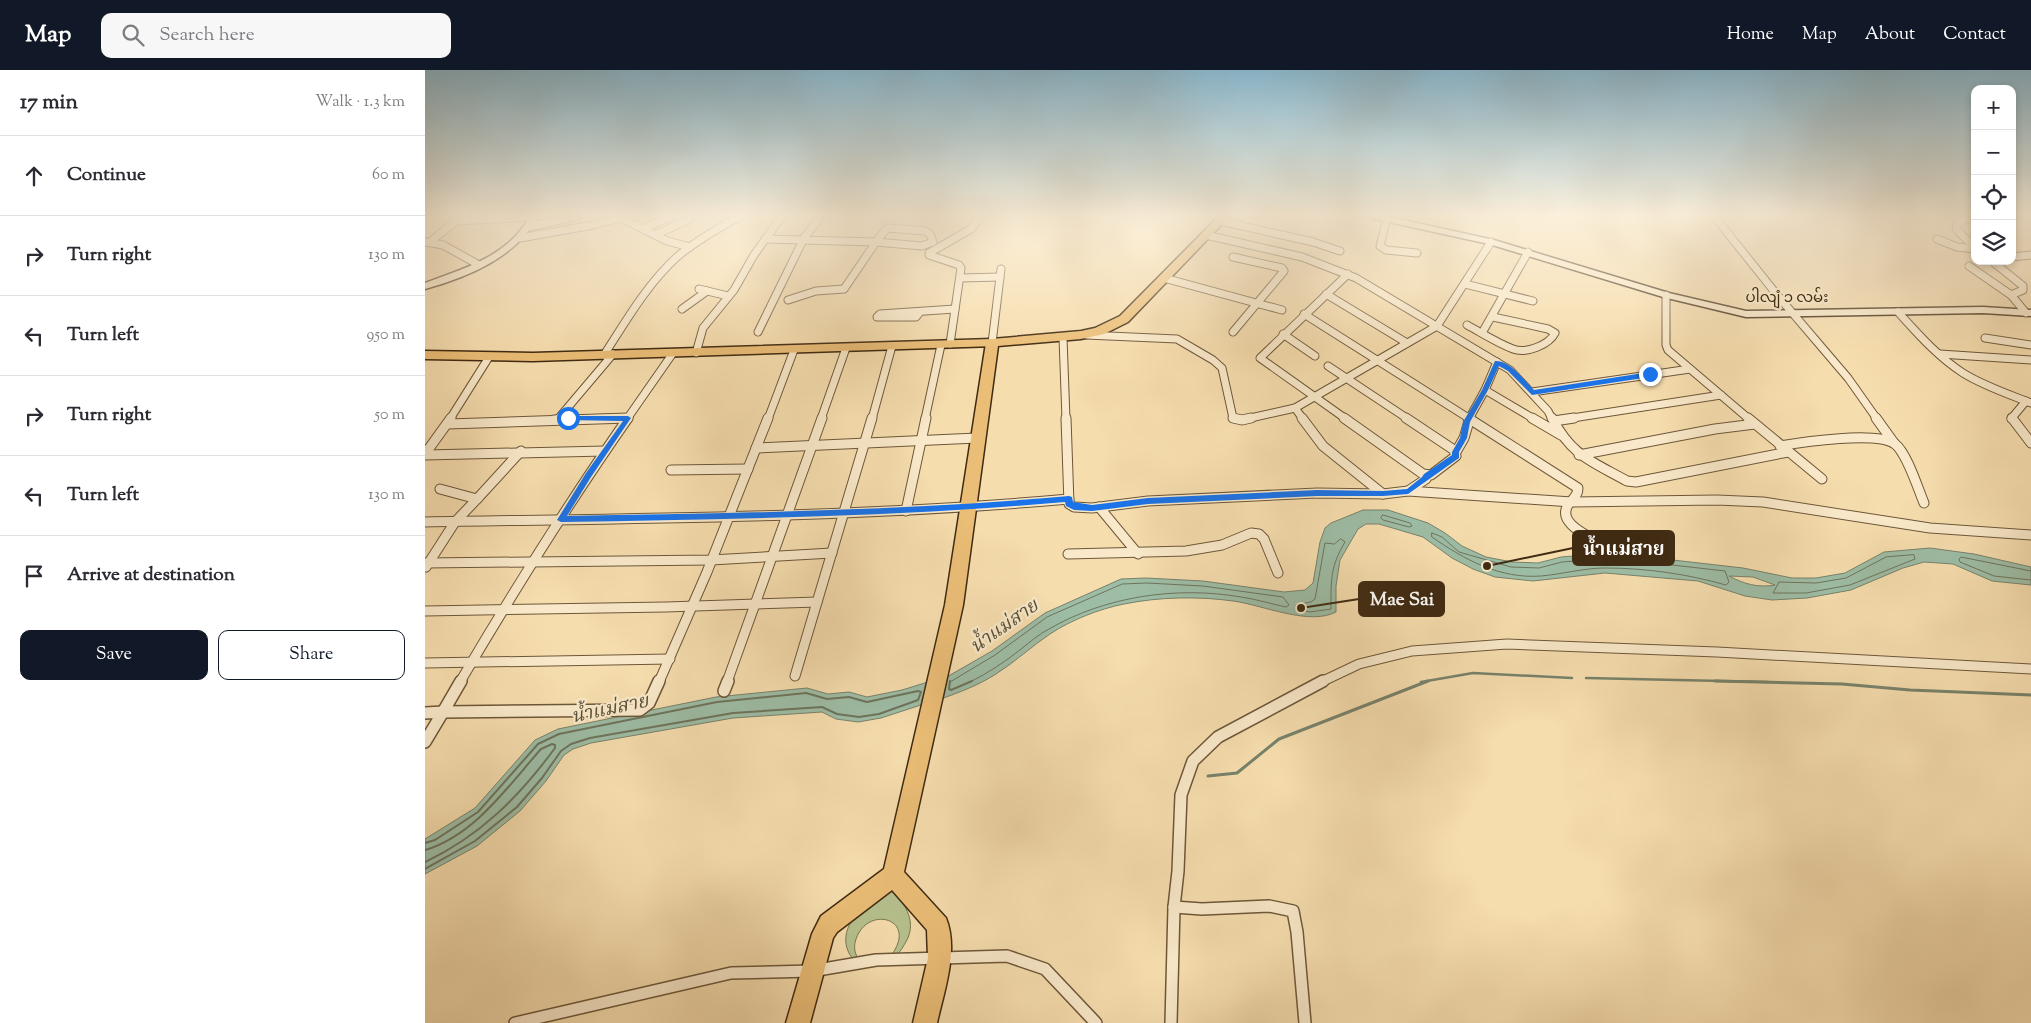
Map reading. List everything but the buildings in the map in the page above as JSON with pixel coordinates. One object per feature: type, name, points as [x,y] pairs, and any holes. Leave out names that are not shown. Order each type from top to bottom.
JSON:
[{"type":"highway","points":[[797,1023],[823,934],[829,924],[893,875],[954,605],[992,344],[1063,338],[1099,331],[1124,319],[1182,260]]},
{"type":"highway","points":[[893,875],[938,926],[939,958],[925,1023]]},
{"type":"main road","points":[[425,354],[489,357],[608,355],[992,344]]},
{"type":"street","points":[[471,260],[479,265]]},
{"type":"street","points":[[425,286],[487,260]]},
{"type":"street","points":[[557,419],[608,355],[639,301],[674,260]]},
{"type":"street","points":[[696,353],[703,328],[728,296],[751,260]]},
{"type":"street","points":[[758,332],[793,260]]},
{"type":"street","points":[[789,300],[816,290],[844,289],[863,260]]},
{"type":"street","points":[[906,511],[921,441],[955,309],[960,278],[961,268],[959,265],[945,260]]},
{"type":"street","points":[[1233,332],[1284,271],[1281,268],[1248,260]]},
{"type":"street","points":[[1308,260],[1348,274],[1510,370],[1532,392],[1554,421],[1561,435],[1579,455],[1627,481],[1637,482],[1788,452]]},
{"type":"street","points":[[1082,335],[1177,340],[1213,360],[1222,368],[1230,409],[1233,418],[1236,420],[1295,408],[1437,326],[1480,260]]},
{"type":"street","points":[[1482,333],[1493,318],[1522,260]]},
{"type":"street","name":"ပါလျံ ၁ လမ်း","points":[[1554,260],[1666,295],[1746,314],[1983,310],[2029,313]]},
{"type":"street","points":[[1750,260],[1847,378],[1894,443],[1899,447],[1924,503]]},
{"type":"street","points":[[1997,265],[2023,286],[2023,290],[2011,296]]},
{"type":"street","points":[[1969,266],[1981,276],[1993,281],[2029,313]]},
{"type":"street","points":[[992,344],[1001,269]]},
{"type":"street","points":[[1348,274],[1260,358],[1427,476]]},
{"type":"street","points":[[960,278],[1000,277]]},
{"type":"street","points":[[1165,278],[1282,310]]},
{"type":"street","points":[[1465,284],[1533,301]]},
{"type":"street","points":[[699,289],[728,296]]},
{"type":"street","points":[[682,308],[707,291]]},
{"type":"street","points":[[1326,294],[1407,343]]},
{"type":"street","points":[[1666,295],[1666,344],[1671,353],[1780,446],[1822,479]]},
{"type":"street","points":[[920,312],[916,317],[877,317],[880,314],[955,309]]},
{"type":"street","points":[[1898,312],[1939,354],[1974,379],[2029,402],[2011,419],[2031,443]]},
{"type":"street","points":[[1304,314],[1578,488],[1579,492],[1567,507],[1568,520],[1574,527],[1593,539]]},
{"type":"street","points":[[1467,325],[1511,349],[1519,350],[1549,342],[1555,333],[1548,329],[1493,318]]},
{"type":"street","points":[[1283,334],[1315,356]]},
{"type":"street","points":[[1063,338],[1069,504],[1074,507],[1099,507],[1148,501],[1287,494],[1383,494],[1408,491],[1572,502],[1717,500],[1763,502],[1930,528],[2031,535]]},
{"type":"street","points":[[1985,338],[2031,345]]},
{"type":"street","points":[[795,676],[867,444],[893,346]]},
{"type":"street","points":[[724,691],[788,516],[846,348]]},
{"type":"street","points":[[425,713],[640,710],[649,703],[693,606],[757,448],[794,350]]},
{"type":"street","points":[[425,742],[503,610],[605,451],[673,353]]},
{"type":"street","points":[[1939,354],[2031,360]]},
{"type":"street","points":[[425,454],[447,424],[489,357]]},
{"type":"street","points":[[1408,491],[1456,456],[1456,452],[1464,438],[1469,419],[1485,390],[1497,362]]},
{"type":"street","points":[[1328,366],[1456,452]]},
{"type":"street","points":[[1532,392],[1689,369]]},
{"type":"street","points":[[1485,390],[1561,435]]},
{"type":"street","points":[[1554,421],[1721,395]]},
{"type":"street","points":[[1295,408],[1323,446],[1383,494]]},
{"type":"street","points":[[447,424],[628,418]]},
{"type":"street","points":[[1579,455],[1715,429],[1755,424]]},
{"type":"street","points":[[757,448],[977,438]]},
{"type":"street","points":[[1780,446],[1827,439],[1881,440],[1894,443]]},
{"type":"street","points":[[426,565],[455,522],[521,451]]},
{"type":"street","points":[[425,454],[605,451]]},
{"type":"street","points":[[671,470],[748,469]]},
{"type":"street","points":[[440,489],[477,500]]},
{"type":"street","points":[[425,522],[845,514],[968,508],[1069,498]]},
{"type":"street","points":[[1099,507],[1138,554]]},
{"type":"street","points":[[1068,554],[1138,554],[1186,551],[1222,545],[1244,534],[1259,534],[1264,539],[1278,573]]},
{"type":"street","points":[[426,565],[711,560],[832,553]]},
{"type":"street","points":[[425,610],[755,605],[817,602]]},
{"type":"street","points":[[1171,1023],[1174,907],[1178,871],[1181,795],[1193,761],[1218,737],[1294,695],[1359,664],[1412,651],[1507,644],[1717,652],[2031,669]]},
{"type":"street","points":[[425,663],[669,659]]},
{"type":"street","points":[[1174,907],[1202,910],[1269,906],[1293,911],[1297,932],[1305,1023]]},
{"type":"street","points":[[515,1023],[731,973],[812,971],[876,960],[1007,956],[1025,960],[1045,969],[1096,1023]]},
{"type":"shaded area","points":[[893,887],[909,915],[910,929],[903,947],[897,954],[890,957],[898,944],[899,933],[896,925],[880,919],[862,928],[855,945],[856,954],[860,961],[853,959],[846,945],[847,930],[852,920]]},
{"type":"water","points":[[1363,510],[1388,510],[1428,523],[1462,546],[1486,557],[1512,562],[1538,563],[1561,557],[1611,553],[1743,568],[1792,578],[1816,578],[1845,573],[1884,552],[1930,548],[1974,554],[2031,567],[2031,585],[1992,581],[1953,564],[1924,562],[1903,568],[1851,590],[1807,598],[1772,600],[1745,596],[1698,581],[1605,573],[1533,581],[1495,577],[1473,569],[1452,558],[1423,537],[1379,524],[1366,524],[1358,529],[1340,560],[1336,586],[1336,612],[1325,616],[1299,616],[1245,603],[1206,598],[1164,599],[1124,604],[1095,612],[1067,624],[1050,634],[990,678],[941,699],[945,678],[992,651],[1045,613],[1121,579],[1146,578],[1203,581],[1284,592],[1305,590],[1313,583],[1320,542],[1325,528],[1331,523]],"holes":[[[1729,576],[1753,577],[1775,585],[1751,585]]]},
{"type":"water","points":[[928,682],[924,704],[881,718],[858,722],[836,719],[822,712],[733,718],[591,743],[573,749],[564,755],[546,781],[520,811],[477,846],[425,874],[425,839],[475,808],[535,740],[558,729],[716,697],[807,688],[828,694],[849,692],[867,697],[902,690]]},
{"type":"waterway","points":[[1421,682],[1473,673],[1572,678]]},
{"type":"waterway","points":[[1586,678],[1768,682]]},
{"type":"waterway","points":[[1208,776],[1237,773],[1279,739],[1428,681]]},
{"type":"waterway","points":[[1715,681],[1842,684],[1910,690],[2031,695]]},
{"type":"place","name":"น้ำแม่สาย","points":[[1487,566]]},
{"type":"place","name":"Mae Sai","points":[[1301,608]]},
{"type":"route","points":[[568,418],[628,418],[588,475],[561,520],[845,514],[968,508],[1069,498],[1069,504],[1074,507],[1092,508],[1148,501],[1317,493],[1383,494],[1408,491],[1456,456],[1456,452],[1464,438],[1467,422],[1485,390],[1497,362],[1510,370],[1532,392],[1650,374]]}]
